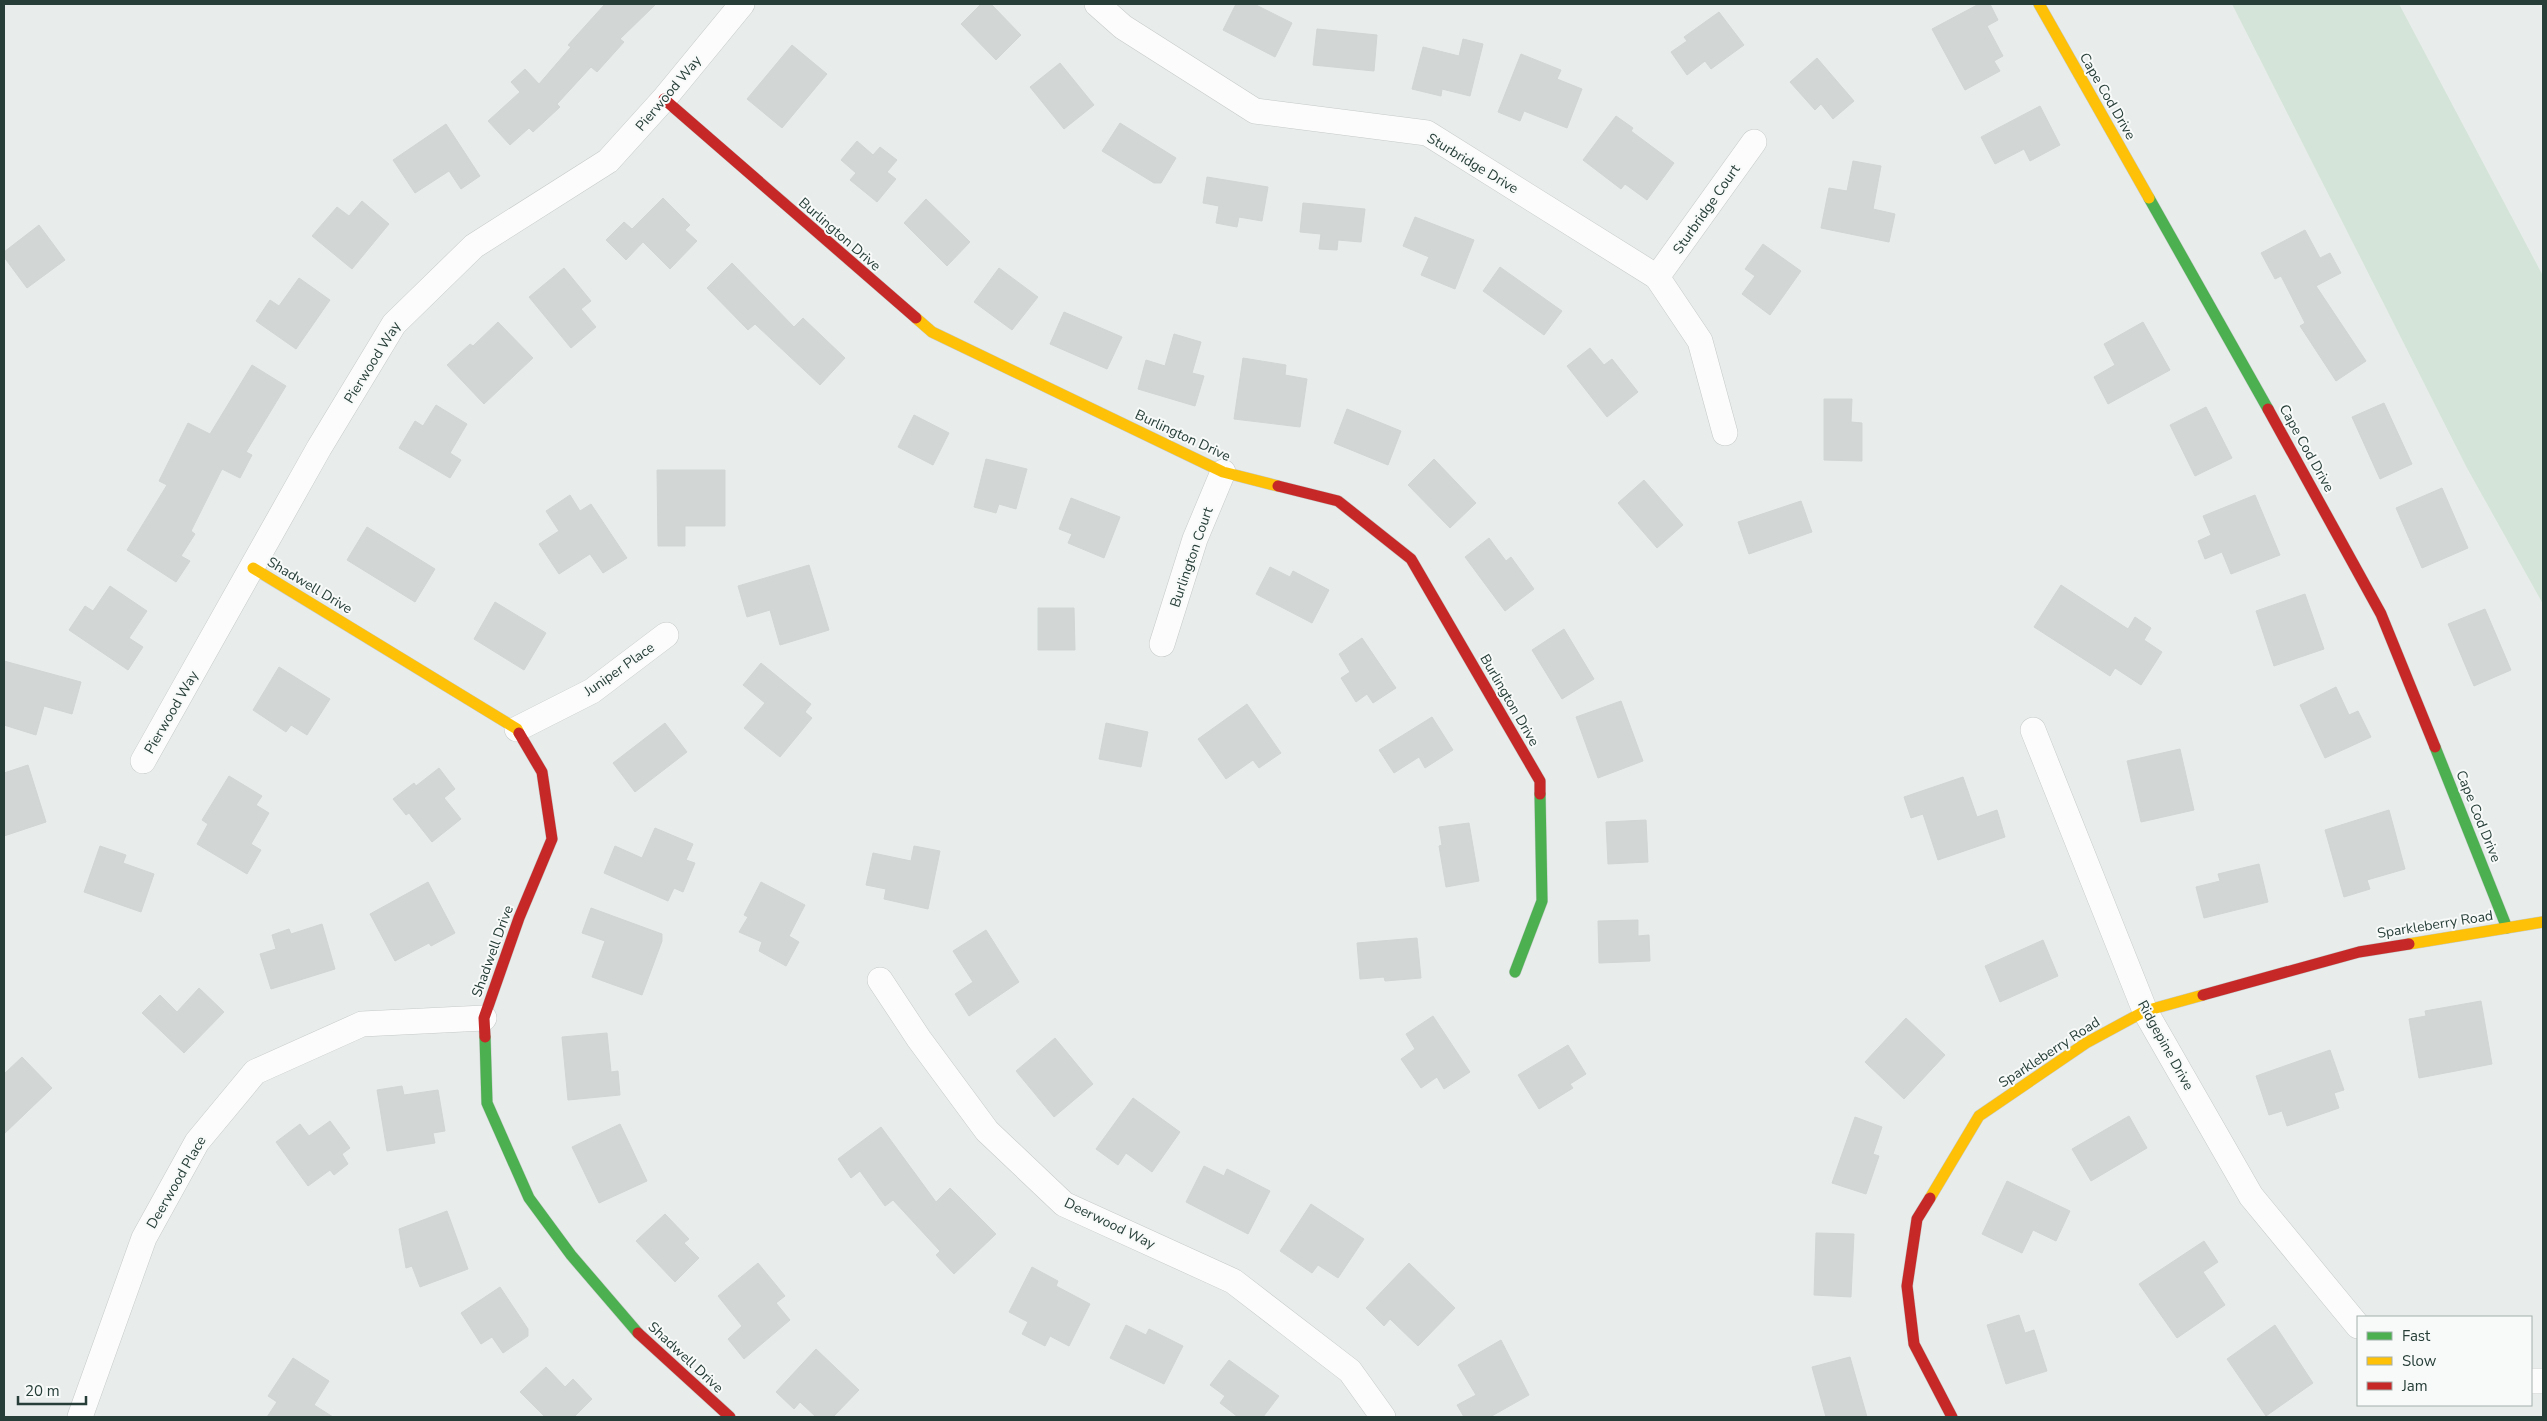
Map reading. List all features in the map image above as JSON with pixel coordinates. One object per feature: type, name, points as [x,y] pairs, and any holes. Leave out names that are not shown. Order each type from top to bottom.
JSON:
[{"type":"street","name":"Pierwood Way","points":[[143,760],[319,448],[394,324],[474,246],[608,162],[664,99],[742,4]]},
{"type":"street","name":"Sturbridge Drive","points":[[1097,4],[1123,27],[1255,111],[1427,133],[1657,277],[1700,341],[1725,433]]},
{"type":"street","name":"Cape Cod Drive","points":[[2039,4],[2235,348],[2381,614],[2507,928]]},
{"type":"street","name":"Burlington Drive","points":[[664,99],[846,260],[932,332],[1223,472],[1338,501],[1411,559],[1540,781],[1542,901],[1515,972]]},
{"type":"street","name":"Sturbridge Court","points":[[1657,277],[1754,142]]},
{"type":"street","name":"Burlington Court","points":[[1162,644],[1195,539],[1223,472]]},
{"type":"street","name":"Shadwell Drive","points":[[253,568],[517,729],[542,772],[552,839],[519,918],[484,1018],[487,1103],[530,1198],[571,1255],[646,1343],[730,1417]]},
{"type":"street","name":"Juniper Place","points":[[517,729],[592,691],[666,635]]},
{"type":"street","name":"Ridgepine Drive","points":[[2032,730],[2145,1011],[2251,1196],[2357,1325]]},
{"type":"street","name":"Sparkleberry Road","points":[[1952,1417],[1914,1344],[1908,1286],[1917,1219],[1979,1116],[2086,1043],[2145,1011],[2360,952],[2543,922]]},
{"type":"street","name":"Deerwood Way","points":[[880,980],[919,1039],[987,1132],[1064,1204],[1233,1281],[1350,1371],[1383,1417]]},
{"type":"street","name":"Deerwood Place","points":[[80,1417],[144,1238],[197,1142],[255,1072],[362,1024],[484,1018]]},
{"type":"green space","points":[[2232,4],[2399,4],[2543,276],[2543,604],[2467,468]]},
{"type":"building","points":[[605,4],[656,4],[620,39],[624,42],[597,72],[591,67],[557,104],[560,107],[533,132],[529,128],[510,145],[488,121],[520,92],[511,82],[525,69],[539,84],[571,47],[568,45]]},
{"type":"building","points":[[981,4],[991,4],[1021,35],[996,60],[961,24]]},
{"type":"building","points":[[1236,4],[1254,4],[1292,23],[1275,57],[1223,30]]},
{"type":"building","points":[[1979,4],[1990,4],[1998,20],[1987,26],[2003,56],[1994,61],[2000,71],[1965,90],[1932,29]]},
{"type":"building","points":[[1719,12],[1744,45],[1711,69],[1705,61],[1687,75],[1671,52],[1687,41],[1684,37]]},
{"type":"building","points":[[1317,29],[1377,35],[1374,71],[1313,65]]},
{"type":"building","points":[[1463,39],[1483,44],[1470,96],[1442,89],[1441,96],[1412,89],[1423,47],[1459,56]]},
{"type":"building","points":[[792,45],[827,74],[782,128],[747,99]]},
{"type":"building","points":[[1521,54],[1561,70],[1557,79],[1582,89],[1567,128],[1524,111],[1520,121],[1498,112]]},
{"type":"building","points":[[1817,58],[1854,101],[1833,119],[1821,104],[1815,110],[1790,82]]},
{"type":"building","points":[[1060,63],[1094,105],[1064,129],[1030,87]]},
{"type":"building","points":[[2040,106],[2060,145],[2030,161],[2024,149],[1995,164],[1981,137]]},
{"type":"building","points":[[1616,116],[1633,128],[1631,131],[1674,163],[1647,200],[1625,184],[1621,189],[1583,160]]},
{"type":"building","points":[[1120,123],[1176,158],[1161,183],[1154,183],[1102,151]]},
{"type":"building","points":[[446,124],[480,176],[461,189],[449,171],[415,193],[393,160]]},
{"type":"building","points":[[857,141],[873,155],[880,147],[897,160],[887,172],[896,179],[877,202],[850,180],[856,173],[841,160]]},
{"type":"building","points":[[1853,161],[1881,166],[1873,209],[1895,214],[1889,242],[1821,228],[1829,188],[1847,191]]},
{"type":"building","points":[[1207,177],[1268,187],[1262,221],[1239,217],[1237,227],[1216,223],[1219,206],[1203,203]]},
{"type":"building","points":[[663,198],[690,225],[685,230],[697,241],[670,269],[643,242],[626,260],[606,240],[624,222],[632,229]]},
{"type":"building","points":[[926,199],[970,242],[947,266],[904,223]]},
{"type":"building","points":[[362,201],[389,224],[352,269],[312,236],[337,207],[349,216]]},
{"type":"building","points":[[1303,203],[1365,209],[1361,242],[1338,240],[1337,250],[1319,249],[1321,234],[1300,232]]},
{"type":"building","points":[[1415,217],[1474,240],[1455,289],[1421,275],[1429,257],[1403,246]]},
{"type":"building","points":[[39,225],[65,260],[27,288],[4,257],[4,252]]},
{"type":"building","points":[[2305,230],[2320,258],[2330,253],[2341,273],[2316,286],[2366,361],[2336,381],[2300,326],[2305,323],[2281,276],[2275,279],[2261,253]]},
{"type":"building","points":[[1763,244],[1801,271],[1770,315],[1742,294],[1755,276],[1745,269]]},
{"type":"building","points":[[732,263],[794,327],[803,318],[845,358],[820,385],[755,324],[748,330],[707,288]]},
{"type":"building","points":[[1500,267],[1562,311],[1544,335],[1483,291]]},
{"type":"building","points":[[564,268],[591,301],[581,309],[596,327],[571,348],[529,297]]},
{"type":"building","points":[[999,268],[1038,297],[1012,330],[974,302]]},
{"type":"building","points":[[299,278],[330,300],[296,349],[256,321],[270,300],[279,306]]},
{"type":"building","points":[[1064,312],[1122,337],[1107,369],[1050,344]]},
{"type":"building","points":[[498,322],[533,358],[484,404],[447,365],[470,344],[473,346]]},
{"type":"building","points":[[2143,322],[2170,370],[2108,404],[2094,377],[2115,365],[2104,344]]},
{"type":"building","points":[[1174,334],[1201,342],[1192,373],[1204,376],[1195,406],[1138,389],[1146,360],[1165,366]]},
{"type":"building","points":[[1590,348],[1604,365],[1612,359],[1638,392],[1607,417],[1567,366]]},
{"type":"building","points":[[1243,358],[1286,365],[1285,375],[1307,379],[1300,427],[1234,419]]},
{"type":"building","points":[[252,365],[286,386],[246,452],[252,455],[240,478],[222,469],[191,531],[195,534],[181,556],[190,561],[176,582],[127,550],[167,485],[159,481],[188,423],[210,434]]},
{"type":"building","points":[[1824,399],[1852,399],[1851,422],[1862,423],[1862,461],[1824,460]]},
{"type":"building","points":[[2384,403],[2412,464],[2380,479],[2352,417]]},
{"type":"building","points":[[436,405],[467,424],[450,453],[461,460],[450,478],[399,448],[415,421],[423,426]]},
{"type":"building","points":[[2206,407],[2232,458],[2195,476],[2170,425]]},
{"type":"building","points":[[1347,409],[1401,431],[1388,465],[1334,443]]},
{"type":"building","points":[[914,415],[949,433],[933,465],[898,447]]},
{"type":"building","points":[[986,459],[1027,469],[1016,509],[999,504],[996,513],[974,507]]},
{"type":"building","points":[[1434,459],[1476,503],[1450,528],[1408,485]]},
{"type":"building","points":[[657,470],[725,470],[725,526],[685,526],[685,546],[658,546]]},
{"type":"building","points":[[1644,480],[1683,525],[1657,548],[1618,503]]},
{"type":"building","points":[[2442,488],[2468,548],[2422,568],[2396,508]]},
{"type":"building","points":[[570,495],[580,511],[591,504],[627,558],[603,573],[590,554],[559,574],[539,544],[559,531],[546,511]]},
{"type":"building","points":[[2255,495],[2280,555],[2231,574],[2222,552],[2205,559],[2198,541],[2211,535],[2203,516]]},
{"type":"building","points":[[1071,498],[1120,517],[1104,558],[1068,543],[1072,534],[1059,529]]},
{"type":"building","points":[[1801,501],[1812,532],[1749,554],[1738,522]]},
{"type":"building","points":[[367,527],[435,569],[415,602],[347,560]]},
{"type":"building","points":[[1489,538],[1506,561],[1511,557],[1534,589],[1505,611],[1465,557]]},
{"type":"building","points":[[809,565],[829,630],[780,645],[770,610],[747,617],[738,586]]},
{"type":"building","points":[[1270,567],[1290,577],[1293,571],[1329,590],[1312,623],[1256,594]]},
{"type":"building","points":[[2061,585],[2128,629],[2135,617],[2151,628],[2144,640],[2162,652],[2141,685],[2115,668],[2110,676],[2034,627]]},
{"type":"building","points":[[110,586],[147,611],[129,638],[143,647],[128,670],[69,630],[85,606],[93,611]]},
{"type":"building","points":[[2305,594],[2324,649],[2274,666],[2256,611]]},
{"type":"building","points":[[495,602],[546,633],[524,670],[474,639]]},
{"type":"building","points":[[1038,608],[1074,608],[1075,650],[1038,650]]},
{"type":"building","points":[[2485,609],[2511,670],[2474,686],[2448,624]]},
{"type":"building","points":[[1564,629],[1594,679],[1562,699],[1532,650]]},
{"type":"building","points":[[1362,638],[1396,688],[1373,703],[1367,694],[1356,702],[1341,678],[1350,672],[1339,654]]},
{"type":"building","points":[[4,661],[81,682],[72,714],[44,706],[36,735],[4,725]]},
{"type":"building","points":[[761,663],[811,704],[805,712],[812,718],[780,757],[744,728],[765,703],[743,685]]},
{"type":"building","points":[[279,667],[330,699],[307,735],[291,725],[286,732],[253,710]]},
{"type":"building","points":[[2336,687],[2349,715],[2358,711],[2371,737],[2325,758],[2300,705]]},
{"type":"building","points":[[1621,701],[1643,761],[1598,778],[1576,717]]},
{"type":"building","points":[[1247,704],[1281,753],[1259,768],[1253,760],[1226,779],[1198,739]]},
{"type":"building","points":[[1432,717],[1453,750],[1425,768],[1419,757],[1394,773],[1379,750]]},
{"type":"building","points":[[665,723],[687,752],[635,792],[613,763]]},
{"type":"building","points":[[1106,723],[1148,732],[1141,767],[1099,759]]},
{"type":"building","points":[[2180,749],[2194,810],[2141,822],[2127,761]]},
{"type":"building","points":[[28,765],[46,822],[4,836],[4,773]]},
{"type":"building","points":[[439,768],[455,789],[444,798],[461,819],[432,842],[409,813],[406,815],[393,799],[414,783],[416,786]]},
{"type":"building","points":[[229,776],[262,796],[256,805],[269,813],[251,844],[261,850],[247,874],[197,844],[208,824],[202,820]]},
{"type":"building","points":[[1963,777],[1977,817],[1997,810],[2005,837],[1938,860],[1923,814],[1911,818],[1904,797]]},
{"type":"building","points":[[2389,810],[2405,869],[2367,880],[2370,889],[2344,897],[2325,830]]},
{"type":"building","points":[[1646,820],[1648,862],[1608,864],[1606,822]]},
{"type":"building","points":[[1469,823],[1479,881],[1446,887],[1439,846],[1442,845],[1439,827]]},
{"type":"building","points":[[655,828],[693,844],[686,860],[695,863],[683,892],[674,888],[668,901],[604,873],[615,846],[642,858]]},
{"type":"building","points":[[100,846],[126,855],[123,863],[154,874],[141,912],[84,892]]},
{"type":"building","points":[[914,846],[940,851],[928,909],[884,899],[886,889],[866,885],[873,853],[911,861]]},
{"type":"building","points":[[2259,864],[2268,902],[2204,918],[2196,887],[2220,881],[2218,874]]},
{"type":"building","points":[[428,882],[455,933],[431,946],[429,943],[395,961],[370,914]]},
{"type":"building","points":[[761,882],[805,905],[789,936],[799,942],[786,966],[759,951],[762,942],[739,932],[748,917],[744,915]]},
{"type":"building","points":[[591,908],[662,934],[662,941],[642,995],[592,977],[605,941],[582,933]]},
{"type":"building","points":[[1638,920],[1638,936],[1649,935],[1650,961],[1599,963],[1598,921]]},
{"type":"building","points":[[322,924],[335,969],[271,989],[260,954],[276,949],[272,935],[289,929],[291,934]]},
{"type":"building","points":[[986,930],[1019,982],[969,1016],[955,994],[973,982],[953,951]]},
{"type":"building","points":[[1417,938],[1421,978],[1385,981],[1384,977],[1360,979],[1357,943]]},
{"type":"building","points":[[2043,940],[2058,976],[2000,1002],[1985,966]]},
{"type":"building","points":[[199,988],[224,1012],[184,1053],[142,1013],[160,995],[177,1012]]},
{"type":"building","points":[[2481,1001],[2492,1064],[2419,1078],[2409,1019],[2426,1016],[2425,1011]]},
{"type":"building","points":[[1433,1016],[1470,1072],[1444,1089],[1437,1077],[1421,1088],[1401,1059],[1415,1049],[1406,1034]]},
{"type":"building","points":[[1906,1018],[1945,1055],[1904,1099],[1865,1062]]},
{"type":"building","points":[[607,1033],[611,1072],[618,1071],[620,1095],[568,1100],[562,1037]]},
{"type":"building","points":[[1055,1038],[1093,1084],[1054,1117],[1016,1071]]},
{"type":"building","points":[[1568,1045],[1586,1074],[1570,1084],[1573,1088],[1539,1109],[1518,1075]]},
{"type":"building","points":[[2330,1050],[2344,1090],[2334,1093],[2339,1108],[2287,1126],[2282,1111],[2269,1115],[2256,1076]]},
{"type":"building","points":[[22,1057],[52,1088],[4,1134],[4,1074]]},
{"type":"building","points":[[402,1086],[404,1095],[438,1090],[445,1131],[433,1133],[435,1143],[387,1151],[377,1090]]},
{"type":"building","points":[[1133,1098],[1180,1132],[1152,1172],[1126,1153],[1118,1165],[1096,1149]]},
{"type":"building","points":[[2129,1116],[2147,1148],[2091,1181],[2072,1149]]},
{"type":"building","points":[[1855,1117],[1882,1127],[1873,1154],[1879,1156],[1866,1194],[1832,1183]]},
{"type":"building","points":[[330,1121],[350,1148],[342,1154],[348,1164],[334,1175],[330,1170],[308,1186],[276,1142],[300,1124],[309,1136]]},
{"type":"building","points":[[620,1124],[647,1181],[599,1203],[572,1147]]},
{"type":"building","points":[[881,1127],[936,1202],[950,1188],[996,1234],[954,1274],[936,1255],[940,1251],[893,1200],[885,1206],[860,1171],[851,1178],[838,1159]]},
{"type":"building","points":[[1204,1166],[1224,1176],[1227,1169],[1270,1191],[1248,1234],[1186,1202]]},
{"type":"building","points":[[2007,1181],[2070,1211],[2056,1241],[2033,1230],[2022,1253],[1982,1234]]},
{"type":"building","points":[[1311,1204],[1364,1239],[1338,1278],[1318,1265],[1312,1273],[1280,1251]]},
{"type":"building","points":[[447,1211],[468,1269],[420,1287],[412,1266],[406,1268],[399,1229]]},
{"type":"building","points":[[665,1214],[689,1239],[684,1243],[699,1258],[675,1282],[636,1241]]},
{"type":"building","points":[[1816,1233],[1854,1234],[1851,1297],[1814,1295]]},
{"type":"building","points":[[2204,1241],[2218,1262],[2203,1272],[2225,1305],[2177,1338],[2139,1284]]},
{"type":"building","points":[[758,1263],[785,1296],[776,1303],[790,1320],[744,1359],[728,1339],[742,1326],[718,1296]]},
{"type":"building","points":[[1409,1263],[1455,1308],[1418,1346],[1390,1319],[1384,1326],[1366,1308]]},
{"type":"building","points":[[1032,1267],[1058,1281],[1056,1286],[1090,1304],[1069,1346],[1050,1336],[1045,1346],[1022,1334],[1028,1322],[1009,1312]]},
{"type":"building","points":[[500,1287],[528,1329],[528,1336],[503,1353],[492,1337],[481,1344],[461,1313]]},
{"type":"building","points":[[2019,1315],[2025,1333],[2034,1330],[2047,1371],[2006,1384],[1987,1325]]},
{"type":"building","points":[[1126,1325],[1146,1335],[1149,1329],[1183,1346],[1164,1384],[1110,1358]]},
{"type":"building","points":[[2275,1325],[2313,1383],[2266,1416],[2227,1359]]},
{"type":"building","points":[[1501,1340],[1529,1395],[1490,1417],[1464,1417],[1457,1405],[1476,1395],[1458,1365]]},
{"type":"building","points":[[816,1349],[859,1390],[833,1417],[816,1417],[800,1402],[794,1409],[776,1392]]},
{"type":"building","points":[[1850,1357],[1867,1417],[1826,1417],[1812,1367]]},
{"type":"building","points":[[293,1358],[329,1381],[314,1405],[333,1417],[267,1417],[277,1402],[268,1396]]},
{"type":"building","points":[[1229,1360],[1279,1396],[1263,1417],[1238,1417],[1220,1403],[1225,1396],[1210,1385]]},
{"type":"building","points":[[546,1367],[565,1387],[573,1379],[592,1399],[574,1417],[545,1417],[520,1392]]},
{"type":"traffic: fast","points":[[2149,198],[2268,409]]},
{"type":"traffic: fast","points":[[2435,747],[2507,928]]},
{"type":"traffic: fast","points":[[1515,972],[1542,901],[1540,794]]},
{"type":"traffic: fast","points":[[485,1037],[487,1103],[529,1198],[571,1255],[638,1333]]},
{"type":"traffic: slow","points":[[2039,4],[2149,198]]},
{"type":"traffic: slow","points":[[916,318],[932,332],[1223,472],[1278,486]]},
{"type":"traffic: slow","points":[[253,568],[517,729],[519,733]]},
{"type":"traffic: slow","points":[[2409,944],[2543,922]]},
{"type":"traffic: slow","points":[[1930,1198],[1979,1116],[2086,1043],[2145,1011],[2203,995]]},
{"type":"traffic: jam","points":[[664,99],[916,318]]},
{"type":"traffic: jam","points":[[2268,409],[2381,614],[2435,747]]},
{"type":"traffic: jam","points":[[1278,486],[1338,501],[1411,559],[1540,781],[1540,794]]},
{"type":"traffic: jam","points":[[485,1037],[484,1018],[519,918],[552,839],[542,772],[519,733]]},
{"type":"traffic: jam","points":[[2203,995],[2359,952],[2409,944]]},
{"type":"traffic: jam","points":[[1930,1198],[1917,1219],[1907,1286],[1914,1344],[1952,1417]]},
{"type":"traffic: jam","points":[[638,1333],[730,1417]]}]
